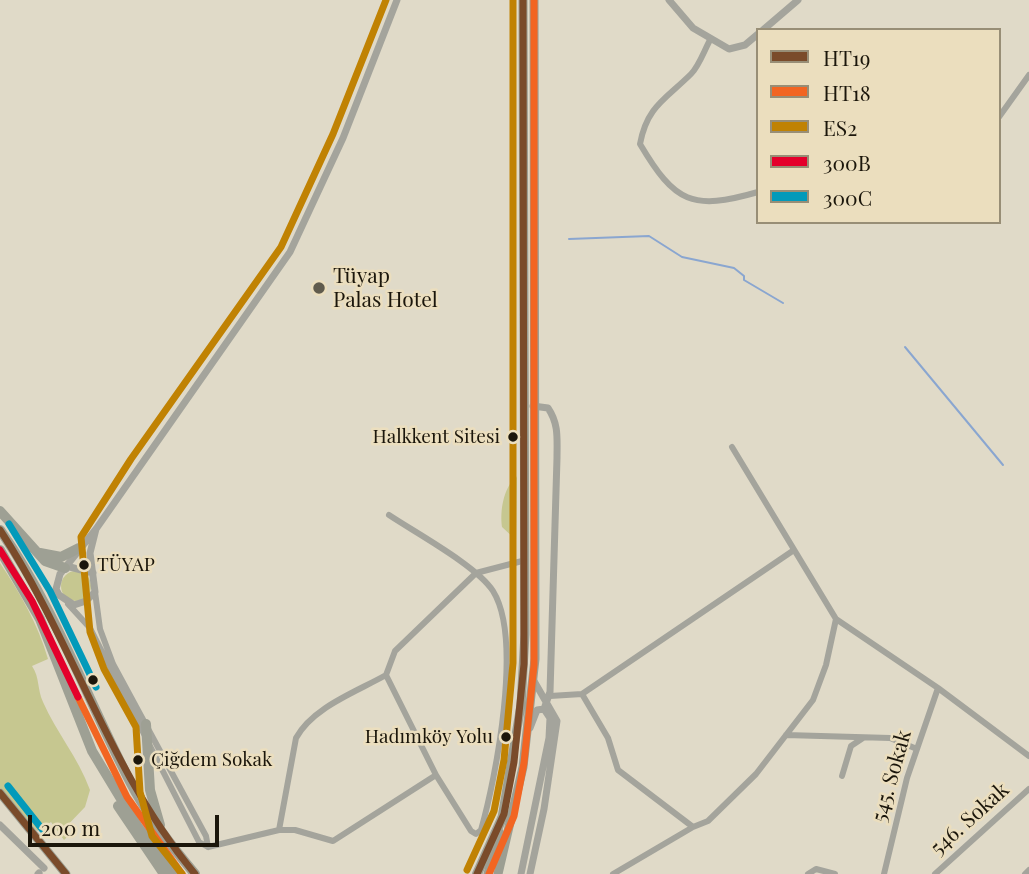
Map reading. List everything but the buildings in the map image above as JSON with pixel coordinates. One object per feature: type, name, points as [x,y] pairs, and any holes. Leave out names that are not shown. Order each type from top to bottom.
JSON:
[{"type":"highway","points":[[0,511],[45,561],[65,567]]},
{"type":"highway","points":[[0,530],[15,551],[58,628],[136,792],[162,832],[195,874]]},
{"type":"highway","points":[[34,549],[54,557],[79,548]]},
{"type":"highway","points":[[0,550],[40,619],[83,731],[123,817],[164,874]]},
{"type":"highway","points":[[146,724],[150,790],[162,832]]},
{"type":"highway","points":[[108,780],[138,827],[175,874]]},
{"type":"highway","points":[[477,874],[503,814]]},
{"type":"main road","points":[[488,874],[503,814],[521,705],[526,559],[523,0]]},
{"type":"main road","points":[[499,874],[514,814],[529,730],[534,680],[537,577],[533,406],[534,0]]},
{"type":"main road","points":[[0,522],[15,551]]},
{"type":"main road","points":[[0,793],[64,873]]},
{"type":"street","points":[[397,0],[343,138],[290,252],[96,528],[65,567],[57,589],[90,628],[124,691],[163,776],[199,842],[208,846],[279,830],[295,830],[333,841],[436,775]]},
{"type":"street","points":[[669,0],[693,28],[729,49],[746,45],[756,36]]},
{"type":"street","points":[[783,0],[789,8]]},
{"type":"street","points":[[765,28],[798,0]]},
{"type":"street","points":[[710,40],[692,73],[662,98],[644,124],[640,144],[664,179],[686,198],[705,204],[756,192]]},
{"type":"street","points":[[1001,114],[1029,75]]},
{"type":"street","points":[[521,874],[549,738],[550,718],[547,703],[556,424],[548,408],[533,406]]},
{"type":"street","points":[[732,447],[836,619],[938,688],[1029,756]]},
{"type":"street","points":[[386,675],[436,775],[476,834],[481,830],[489,802],[505,700],[501,611],[493,592],[475,573],[389,515]]},
{"type":"street","points":[[96,528],[90,553],[103,638],[124,691],[146,724],[208,846]]},
{"type":"street","points":[[529,730],[537,710],[547,703],[582,694],[794,550]]},
{"type":"street","points":[[279,830],[296,738],[300,730],[313,716],[386,675],[395,651],[475,573],[526,559]]},
{"type":"street","points":[[65,567],[84,568],[93,573]]},
{"type":"street","points":[[67,603],[81,604],[95,592]]},
{"type":"street","points":[[613,874],[708,821],[737,793],[813,700],[826,665],[836,619]]},
{"type":"street","points":[[530,874],[557,721],[534,680]]},
{"type":"street","name":"545. Sokak","points":[[884,874],[917,749],[938,688]]},
{"type":"street","points":[[582,694],[608,738],[618,770],[693,827]]},
{"type":"street","points":[[786,735],[890,738],[917,749]]},
{"type":"street","points":[[842,776],[850,746],[865,737]]},
{"type":"street","points":[[163,776],[174,776]]},
{"type":"street","name":"546. Sokak","points":[[935,874],[1029,789]]},
{"type":"street","points":[[0,825],[43,872]]},
{"type":"street","points":[[0,832],[43,872]]},
{"type":"street","points":[[43,872],[50,854]]},
{"type":"street","points":[[808,874],[816,869],[835,874]]},
{"type":"street","points":[[1025,874],[1029,870]]},
{"type":"green space","points":[[516,476],[516,540],[502,527],[501,521],[505,494]]},
{"type":"green space","points":[[0,563],[28,609],[48,659],[32,666],[43,702],[90,790],[85,807],[62,831],[67,837],[64,840],[51,822],[37,831],[0,788]]},
{"type":"green space","points":[[76,571],[86,576],[91,586],[86,596],[76,601],[66,596],[61,586],[66,576]]},
{"type":"waterway","points":[[569,239],[649,236],[682,257],[734,268],[744,276],[744,280],[783,303]]},
{"type":"waterway","points":[[905,347],[1003,465]]},
{"type":"transit line","name":"ES2","points":[[182,874],[152,836],[140,792],[136,727],[104,669],[90,632],[81,537],[131,459],[281,247],[333,134],[386,0]]},
{"type":"transit line","name":"ES2","points":[[467,870],[494,811],[504,760],[513,663],[513,0]]},
{"type":"transit line","name":"HT19","points":[[477,874],[504,814],[514,762],[524,664],[523,0]]},
{"type":"transit line","name":"HT18","points":[[489,874],[514,816],[524,763],[534,665],[534,0]]},
{"type":"transit line","name":"300C","points":[[9,524],[50,591],[96,687]]},
{"type":"transit line","name":"HT19","points":[[0,530],[26,572],[139,792],[165,834],[195,874]]},
{"type":"transit line","name":"300B","points":[[0,550],[32,601],[78,697]]},
{"type":"transit line","name":"HT18","points":[[78,697],[127,797],[182,874]]},
{"type":"transit line","name":"300C","points":[[8,786],[42,829]]},
{"type":"transit line","name":"HT19","points":[[0,793],[66,874]]},
{"type":"place","name":"Tüyap Palas Hotel","points":[[319,288]]},
{"type":"place","name":"Halkkent Sitesi","points":[[513,437]]},
{"type":"place","name":"TÜYAP","points":[[84,565]]},
{"type":"place","name":"Hadımköy Yolu","points":[[506,737]]},
{"type":"place","name":"Çiğdem Sokak","points":[[138,760]]}]
